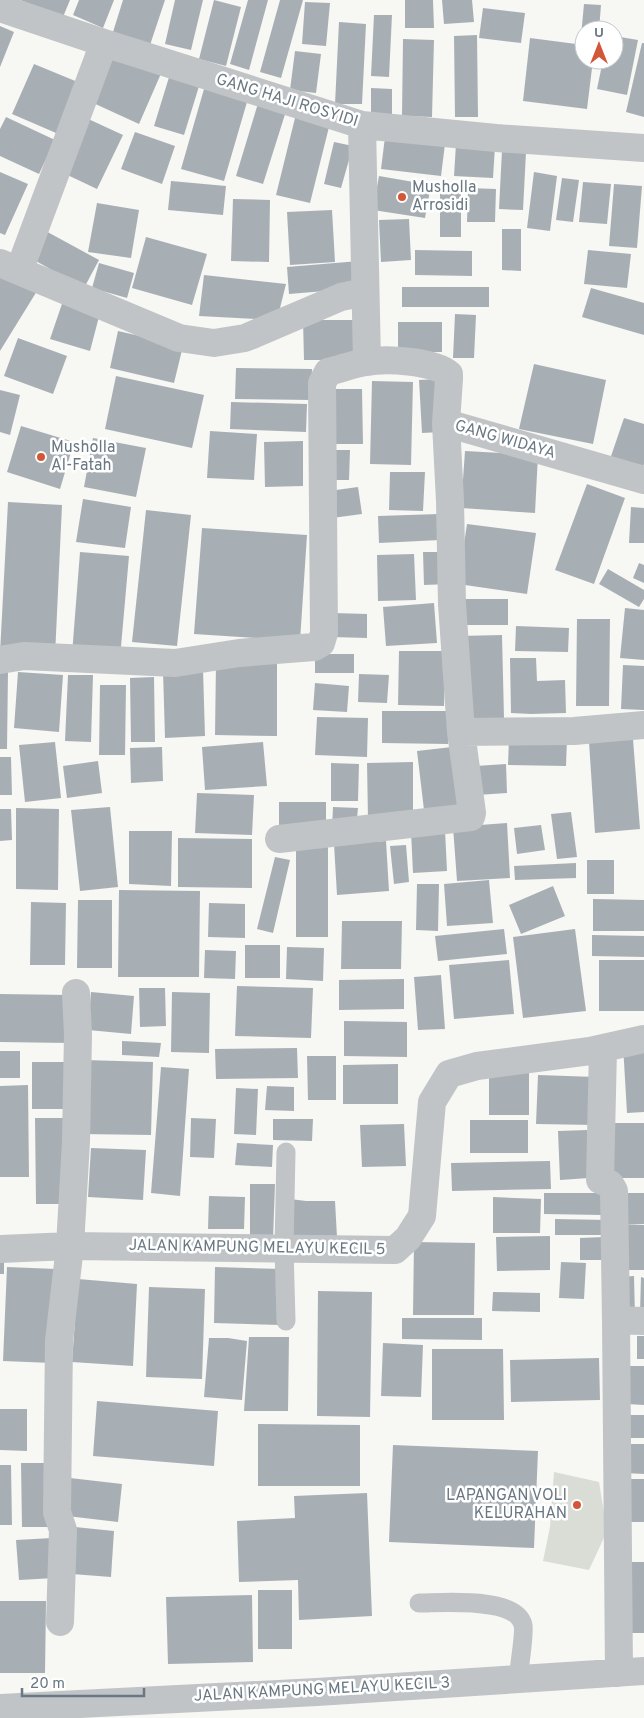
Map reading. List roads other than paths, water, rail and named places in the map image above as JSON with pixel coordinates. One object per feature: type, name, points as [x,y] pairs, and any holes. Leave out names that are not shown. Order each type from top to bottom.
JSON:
[{"type":"street","name":"GANG HAJI ROSYIDI","points":[[0,8],[362,125],[496,138],[644,148]]},
{"type":"street","points":[[104,43],[9,267],[179,338],[214,343],[246,338],[340,297],[365,292]]},
{"type":"street","points":[[362,125],[367,362]]},
{"type":"street","name":"GANG WIDAYA","points":[[0,660],[24,656],[176,663],[239,653],[314,647],[321,643],[324,633],[322,383],[328,372],[367,362],[427,364],[444,370],[449,374],[446,423],[644,480]]},
{"type":"street","points":[[279,839],[471,817],[452,604],[446,423]]},
{"type":"street","points":[[462,732],[574,731],[644,725]]},
{"type":"street","points":[[60,1622],[63,1530],[57,1512],[59,1341],[70,1246],[76,1142],[78,1034],[76,993]]},
{"type":"street","name":"JALAN KAMPUNG MELAYU KECIL 5","points":[[0,1248],[70,1246],[395,1250],[408,1238],[422,1216],[432,1102],[449,1074],[477,1066],[603,1049],[644,1039]]},
{"type":"street","points":[[603,1049],[600,1180],[610,1184],[614,1190],[616,1320],[632,1672]]},
{"type":"street","points":[[616,1320],[644,1322]]},
{"type":"street","name":"JALAN KAMPUNG MELAYU KECIL 3","points":[[0,1708],[317,1692],[632,1672]]},
{"type":"lane","points":[[286,1152],[284,1248],[286,1321]]},
{"type":"lane","points":[[419,1603],[472,1602],[502,1607],[516,1614],[523,1625],[518,1679]]},
{"type":"place","name":"Musholla Arrosidi","points":[[402,197]]},
{"type":"place","name":"Musholla Al-Fatah","points":[[41,457]]},
{"type":"place","name":"LAPANGAN VOLI KELURAHAN","points":[[577,1505]]}]
